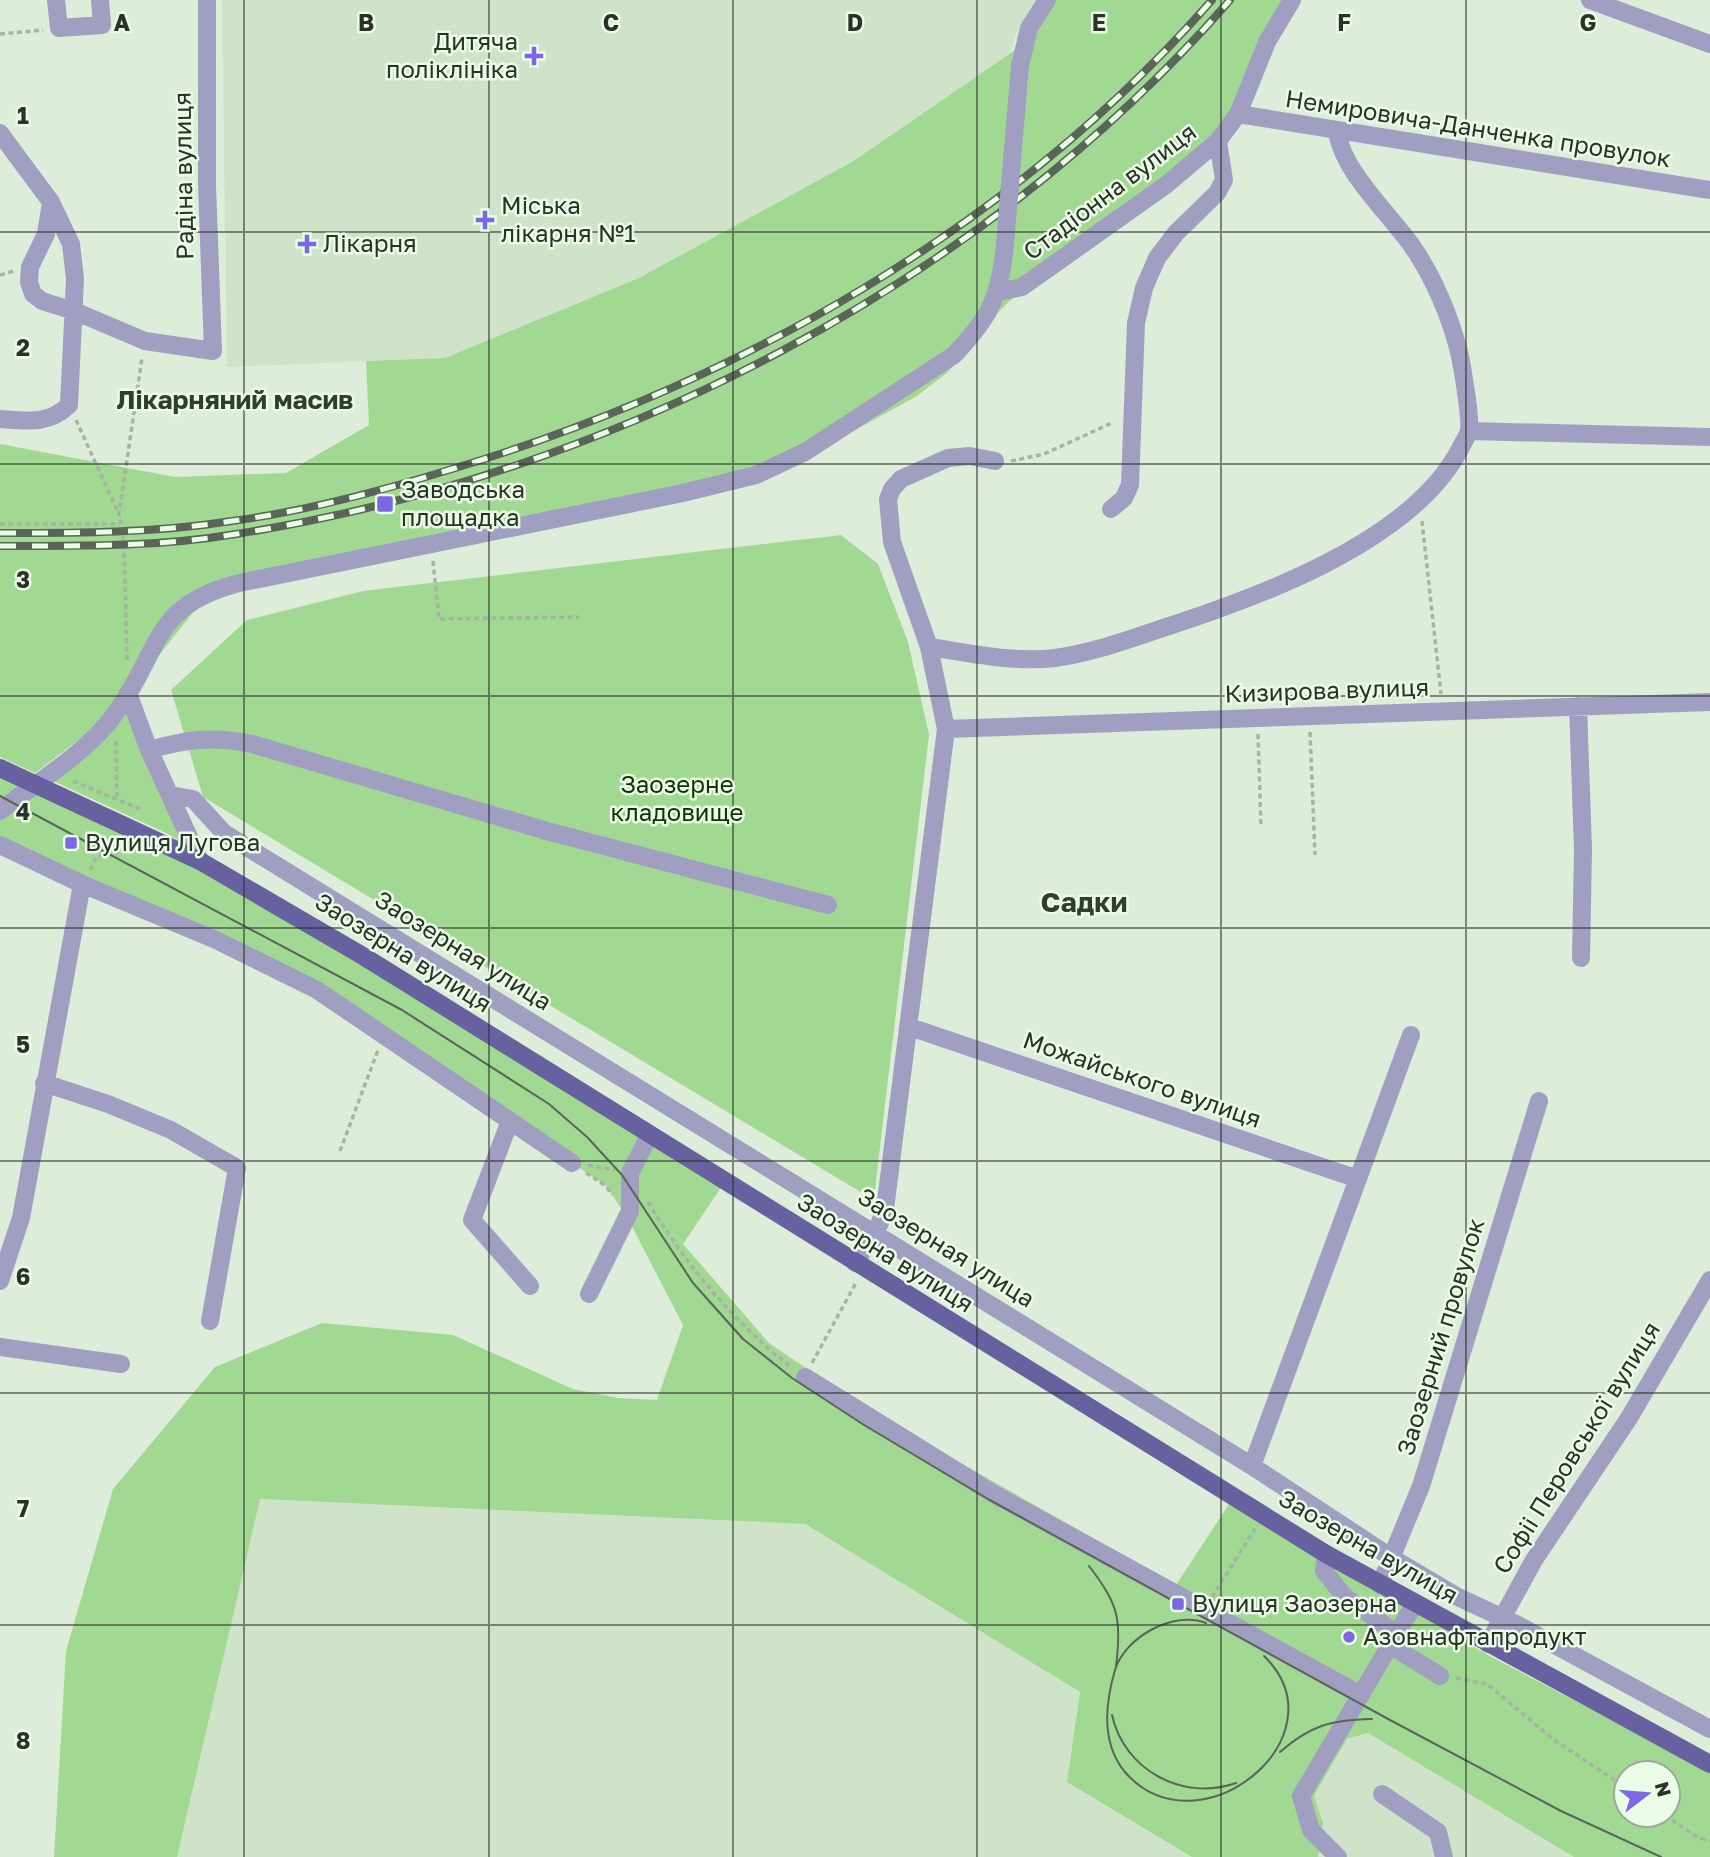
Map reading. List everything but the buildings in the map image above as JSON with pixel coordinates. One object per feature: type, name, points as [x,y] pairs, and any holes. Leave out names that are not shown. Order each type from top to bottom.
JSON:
[{"type":"main road","name":"Заозерна вулиця","points":[[0,768],[200,861],[363,956],[1326,1554],[1710,1764]]},
{"type":"street","points":[[56,0],[59,28],[102,24],[100,0]]},
{"type":"street","name":"Радіна вулиця","points":[[145,341],[213,351],[207,185],[207,0]]},
{"type":"street","points":[[0,810],[91,740],[115,714],[167,622],[192,599],[239,583],[683,493],[756,475],[788,462],[954,355],[976,330],[999,292],[1024,40],[1037,12],[1047,0]]},
{"type":"street","name":"Стадіонна вулиця","points":[[999,292],[1023,287],[1166,185],[1218,141],[1238,114],[1266,42],[1292,0]]},
{"type":"street","points":[[1590,0],[1710,44]]},
{"type":"street","name":"Немировича-Данченка провулок","points":[[1238,114],[1710,190]]},
{"type":"street","points":[[929,647],[1018,660],[1087,652],[1182,622],[1282,584],[1373,535],[1420,502],[1448,471],[1469,431],[1459,352],[1439,294],[1414,248],[1344,159],[1337,132]]},
{"type":"street","points":[[0,133],[51,202],[71,244],[75,279],[69,405],[60,414],[33,422],[0,419]]},
{"type":"street","points":[[1111,509],[1124,498],[1130,485],[1136,323],[1144,288],[1157,258],[1176,233],[1217,193],[1224,180],[1218,141]]},
{"type":"street","points":[[51,202],[46,234],[30,267],[29,282],[33,294],[42,301],[74,311],[145,341]]},
{"type":"street","points":[[1469,431],[1710,437]]},
{"type":"street","points":[[859,1266],[885,1209],[946,729],[929,647],[892,542],[888,499],[901,479],[948,458],[970,456],[995,461]]},
{"type":"street","points":[[128,693],[149,750],[200,861]]},
{"type":"street","name":"Кизирова вулиця","points":[[946,729],[1710,702]]},
{"type":"street","points":[[1578,706],[1583,849],[1581,958]]},
{"type":"street","points":[[149,750],[187,739],[226,739],[252,744],[547,831],[828,905]]},
{"type":"street","name":"Заозерная улица","points":[[170,795],[193,799],[224,833],[1252,1466],[1392,1558],[1458,1597],[1503,1617],[1710,1729]]},
{"type":"street","points":[[0,845],[82,884],[216,940],[317,990],[572,1163]]},
{"type":"street","points":[[0,1281],[21,1218],[82,884]]},
{"type":"street","name":"Можайського вулиця","points":[[910,1027],[1358,1179]]},
{"type":"street","points":[[1252,1466],[1411,1035]]},
{"type":"street","points":[[44,1083],[108,1104],[172,1130],[237,1168],[210,1321]]},
{"type":"street","name":"Заозерний провулок","points":[[1380,1585],[1421,1486],[1539,1101]]},
{"type":"street","points":[[510,1121],[472,1220],[530,1286]]},
{"type":"street","points":[[589,1294],[630,1211],[630,1173],[649,1136]]},
{"type":"street","name":"Софіі Перовської вулиця","points":[[1488,1644],[1534,1560],[1629,1418],[1710,1280]]},
{"type":"street","points":[[0,1347],[121,1364]]},
{"type":"street","points":[[804,1377],[992,1493],[1361,1695]]},
{"type":"street","points":[[1326,1554],[1324,1571],[1344,1596],[1440,1676]]},
{"type":"street","points":[[1338,1857],[1311,1830],[1301,1796],[1416,1603]]},
{"type":"street","points":[[1382,1794],[1438,1832],[1444,1857]]},
{"type":"path","points":[[0,34],[59,28]]},
{"type":"path","points":[[128,693],[119,514],[145,341]]},
{"type":"path","points":[[69,405],[119,514]]},
{"type":"path","points":[[995,461],[1023,461],[1044,454],[1132,414]]},
{"type":"path","points":[[1420,502],[1443,711]]},
{"type":"path","points":[[0,524],[120,524]]},
{"type":"path","points":[[432,545],[439,620],[579,617]]},
{"type":"path","points":[[115,714],[117,799]]},
{"type":"path","points":[[1309,716],[1314,855]]},
{"type":"path","points":[[1257,718],[1261,827]]},
{"type":"path","points":[[50,771],[141,809]]},
{"type":"path","points":[[82,884],[97,856],[113,856],[125,847]]},
{"type":"path","points":[[340,1151],[384,1035]]},
{"type":"path","points":[[572,1163],[630,1173],[700,1279],[748,1333],[804,1377],[859,1266]]},
{"type":"path","points":[[572,1163],[606,1186]]},
{"type":"path","points":[[1204,1609],[1263,1516]]},
{"type":"path","points":[[1440,1676],[1488,1684],[1553,1739],[1612,1779]]},
{"type":"path","points":[[1682,1827],[1697,1837],[1710,1841]]},
{"type":"shaded area","name":"Міська лікарня №1","points":[[222,0],[1037,0],[1016,33],[1010,53],[852,162],[639,278],[445,358],[227,367]]},
{"type":"shaded area","points":[[259,1499],[805,1524],[1080,1692],[1067,1782],[1192,1857],[177,1857]]},
{"type":"shaded area","points":[[1368,1733],[1574,1857],[1318,1857],[1323,1823],[1314,1797],[1347,1739]]},
{"type":"green space","points":[[1057,0],[1285,0],[1219,137],[1034,278],[988,322],[948,372],[917,396],[790,466],[237,581],[199,605],[136,684],[85,735],[35,773],[0,757],[0,444],[175,477],[286,473],[369,425],[366,361],[445,358],[639,278],[852,162],[1031,39]]},
{"type":"green space","name":"Заозерне кладовище","points":[[841,535],[878,564],[908,642],[929,735],[875,1189],[864,1194],[203,797],[171,690],[247,620],[363,591]]},
{"type":"green space","points":[[138,702],[189,831],[209,857],[166,833],[51,780],[96,746]]},
{"type":"green space","points":[[0,772],[161,847],[344,946],[724,1183],[683,1244],[769,1343],[874,1414],[1176,1585],[1233,1498],[1484,1653],[1710,1772],[1710,1857],[1574,1857],[1368,1733],[1347,1739],[1314,1796],[1323,1823],[1318,1857],[1192,1857],[1067,1782],[1080,1692],[805,1524],[260,1499],[177,1857],[54,1857],[66,1651],[113,1489],[215,1367],[322,1323],[453,1335],[573,1389],[618,1398],[657,1400],[683,1325],[627,1217],[606,1186],[317,990],[0,845]]},
{"type":"tram line","points":[[0,796],[402,1010],[549,1104],[587,1137],[622,1175],[693,1283],[743,1339],[792,1378],[864,1425],[988,1499],[1390,1720],[1561,1811],[1661,1857]]},
{"type":"tram line","points":[[1089,1566],[1116,1612],[1116,1666]]},
{"type":"tram line","points":[[1206,1623],[1180,1620],[1152,1629],[1129,1647],[1115,1670],[1107,1709],[1111,1748],[1124,1771],[1154,1794],[1188,1801],[1222,1794],[1252,1776],[1275,1751],[1287,1720],[1285,1688],[1264,1656]]},
{"type":"tram line","points":[[1112,1715],[1129,1752],[1159,1777],[1196,1788],[1216,1788],[1236,1783]]},
{"type":"tram line","points":[[1280,1752],[1322,1726],[1372,1719]]},
{"type":"railway","points":[[0,533],[174,528],[260,517],[316,506],[452,469],[559,433],[664,391],[766,343],[865,287],[960,225],[1050,157],[1134,82],[1212,0]]},
{"type":"railway","points":[[0,546],[118,545],[207,538],[375,506],[513,466],[649,415],[780,352],[905,279],[1022,196],[1131,102],[1230,0]]},
{"type":"place","name":"Дитяча поліклініка","points":[[534,56]]},
{"type":"place","name":"Міська лікарня №1","points":[[485,220]]},
{"type":"place","name":"Лікарня","points":[[307,244]]},
{"type":"place","name":"Заводська площадка","points":[[385,504]]},
{"type":"place","name":"Вулиця Лугова","points":[[71,843]]},
{"type":"place","name":"Вулиця Заозерна","points":[[1178,1604]]},
{"type":"place","name":"Азовнафтапродукт","points":[[1349,1637]]},
{"type":"district","name":"Лікарняний масив","points":[[235,400]]},
{"type":"district","name":"Садки","points":[[1084,902]]}]
